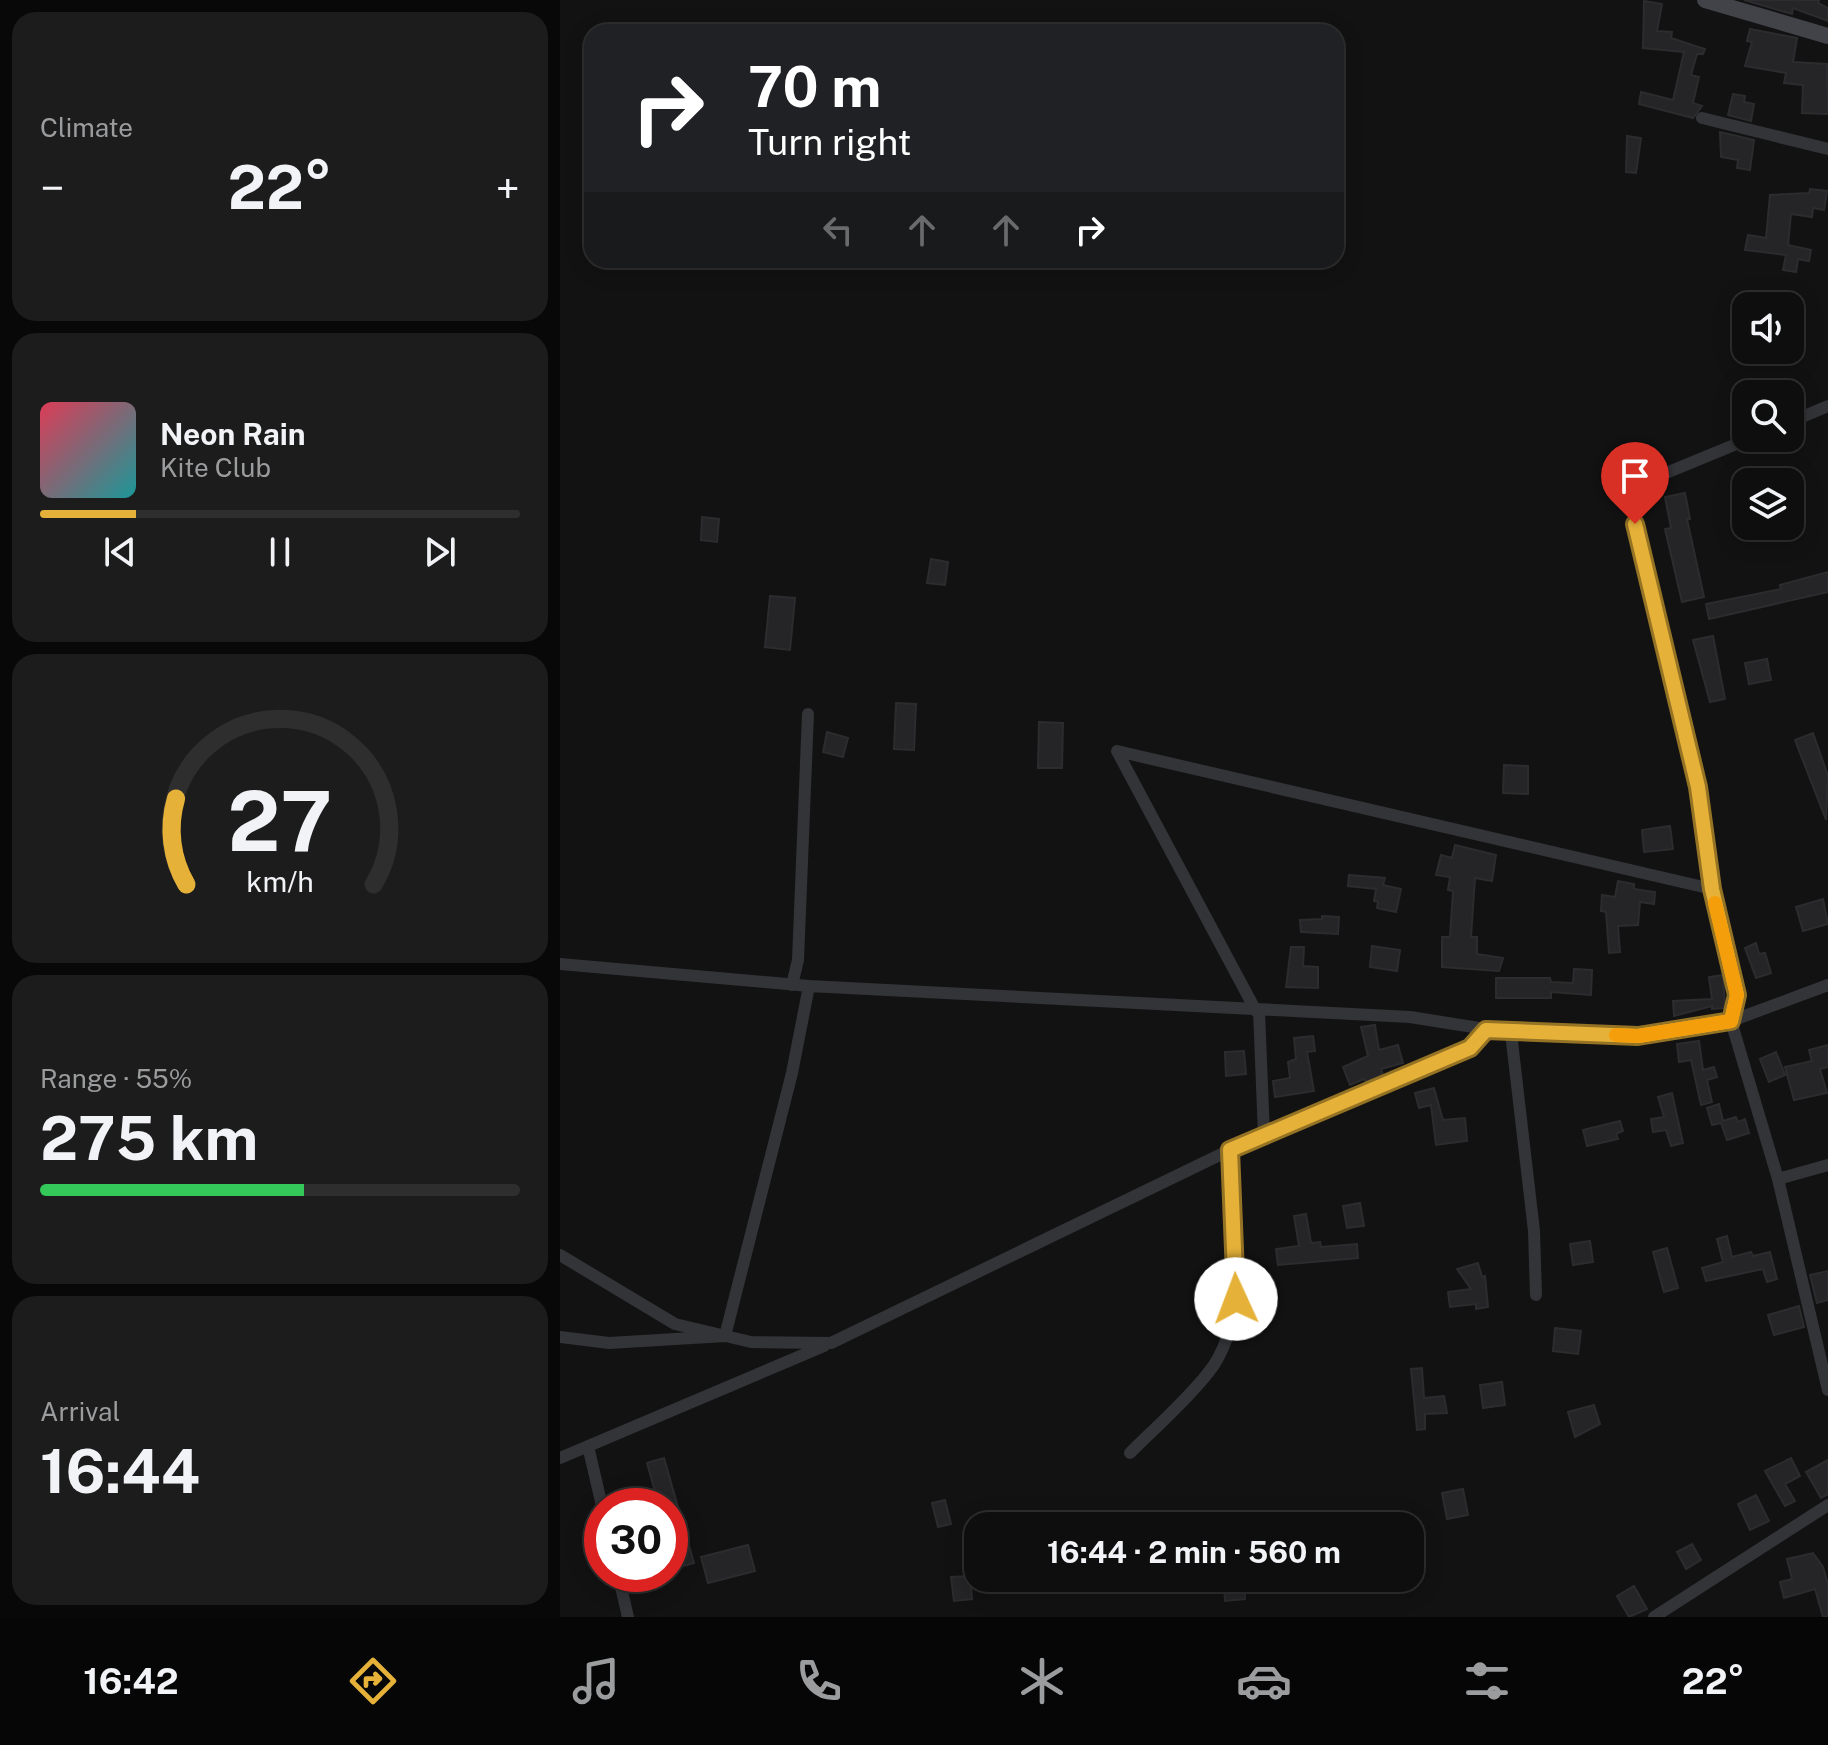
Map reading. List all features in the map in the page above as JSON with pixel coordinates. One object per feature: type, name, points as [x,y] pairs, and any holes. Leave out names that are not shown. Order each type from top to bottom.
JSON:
[{"type":"street","points":[[1705,0],[1828,36]]},
{"type":"street","points":[[1702,118],[1828,149]]},
{"type":"street","points":[[1804,416],[1828,406]]},
{"type":"street","points":[[1732,446],[1654,478],[1638,496],[1635,524],[1698,787],[1712,889],[1737,995],[1731,1021],[1778,1179],[1828,1390]]},
{"type":"street","points":[[792,985],[798,960],[808,714]]},
{"type":"street","points":[[1264,1135],[1258,1011],[1117,751],[1712,889]]},
{"type":"street","points":[[560,964],[792,985],[1410,1017],[1461,1022],[1486,1030],[1511,1033],[1638,1036],[1731,1021],[1828,985]]},
{"type":"street","points":[[725,1336],[792,1073],[809,986]]},
{"type":"street","points":[[560,1458],[831,1343],[1230,1150],[1470,1048],[1486,1030]]},
{"type":"street","points":[[1511,1033],[1534,1231],[1536,1295]]},
{"type":"street","points":[[1130,1453],[1210,1372],[1229,1335],[1236,1299],[1230,1150]]},
{"type":"street","points":[[1778,1179],[1828,1165]]},
{"type":"street","points":[[560,1255],[675,1324],[751,1342],[831,1343]]},
{"type":"street","points":[[560,1337],[609,1343],[725,1336]]},
{"type":"street","points":[[588,1446],[598,1488]]},
{"type":"street","points":[[1654,1617],[1828,1505]]},
{"type":"street","points":[[622,1592],[628,1617]]},
{"type":"building","points":[[1744,0],[1819,0],[1818,3],[1828,8],[1828,21],[1793,8],[1792,14]]},
{"type":"building","points":[[1644,1],[1662,4],[1657,31],[1672,32],[1671,38],[1705,49],[1703,54],[1697,54],[1691,75],[1699,77],[1693,103],[1702,106],[1693,118],[1639,104],[1641,92],[1673,100],[1684,52],[1643,48]]},
{"type":"building","points":[[1750,29],[1797,38],[1793,62],[1827,64],[1828,114],[1802,113],[1803,85],[1784,83],[1786,73],[1745,66],[1752,42],[1747,41]]},
{"type":"building","points":[[1733,94],[1745,96],[1744,102],[1754,104],[1751,121],[1728,115]]},
{"type":"building","points":[[1720,132],[1754,140],[1750,170],[1737,168],[1738,160],[1721,157]]},
{"type":"building","points":[[1627,136],[1641,138],[1636,173],[1626,172]]},
{"type":"building","points":[[1810,189],[1827,191],[1824,210],[1813,208],[1812,217],[1791,214],[1788,245],[1811,250],[1809,261],[1798,259],[1796,272],[1783,270],[1786,255],[1745,250],[1748,235],[1766,238],[1770,195],[1809,193]]},
{"type":"building","points":[[1685,493],[1690,519],[1687,519],[1704,597],[1682,602],[1665,529],[1671,528],[1665,497]]},
{"type":"building","points":[[702,517],[719,519],[717,542],[701,540]]},
{"type":"building","points":[[931,559],[948,562],[945,585],[927,583]]},
{"type":"building","points":[[1828,572],[1828,592],[1709,619],[1706,604],[1781,589],[1780,585]]},
{"type":"building","points":[[770,596],[795,598],[790,650],[765,647]]},
{"type":"building","points":[[1713,636],[1725,699],[1710,702],[1693,640]]},
{"type":"building","points":[[1767,659],[1771,680],[1749,684],[1745,663]]},
{"type":"building","points":[[896,703],[916,704],[914,750],[894,749]]},
{"type":"building","points":[[1039,722],[1063,723],[1062,768],[1038,768]]},
{"type":"building","points":[[827,732],[848,738],[843,757],[823,752]]},
{"type":"building","points":[[1813,733],[1828,776],[1826,820],[1795,740]]},
{"type":"building","points":[[1504,765],[1528,766],[1528,794],[1503,793]]},
{"type":"building","points":[[1670,826],[1673,849],[1644,852],[1642,830]]},
{"type":"building","points":[[1455,845],[1496,855],[1492,881],[1475,878],[1471,937],[1477,937],[1477,954],[1503,958],[1499,971],[1442,967],[1442,937],[1450,937],[1453,891],[1448,890],[1450,877],[1436,875],[1441,855],[1452,858]]},
{"type":"building","points":[[1349,875],[1385,878],[1383,885],[1401,889],[1396,912],[1377,908],[1378,902],[1374,901],[1376,889],[1348,886]]},
{"type":"building","points":[[1618,881],[1634,884],[1634,889],[1655,892],[1654,904],[1640,902],[1638,925],[1618,926],[1620,952],[1609,953],[1606,912],[1601,911],[1602,895],[1615,897]]},
{"type":"building","points":[[1823,899],[1828,924],[1803,931],[1796,907]]},
{"type":"building","points":[[1322,916],[1339,917],[1338,934],[1301,932],[1300,920],[1322,919]]},
{"type":"building","points":[[1756,943],[1759,954],[1765,953],[1771,973],[1756,978],[1745,948]]},
{"type":"building","points":[[1372,946],[1400,950],[1397,971],[1370,967]]},
{"type":"building","points":[[1291,947],[1304,947],[1303,966],[1318,967],[1318,988],[1286,987]]},
{"type":"building","points":[[1574,969],[1592,970],[1591,995],[1551,992],[1551,998],[1496,998],[1496,978],[1550,978],[1551,982],[1573,983]]},
{"type":"building","points":[[1723,975],[1725,1008],[1712,1009],[1712,1006],[1674,1016],[1673,1001],[1712,999],[1709,977]]},
{"type":"building","points":[[1375,1025],[1379,1050],[1398,1045],[1403,1063],[1381,1069],[1383,1075],[1350,1085],[1343,1067],[1368,1056],[1361,1027]]},
{"type":"building","points":[[1313,1036],[1315,1051],[1307,1052],[1314,1091],[1275,1097],[1273,1081],[1290,1078],[1288,1062],[1296,1059],[1294,1038]]},
{"type":"building","points":[[1699,1041],[1703,1070],[1714,1067],[1717,1077],[1707,1080],[1712,1102],[1701,1105],[1691,1060],[1679,1062],[1677,1044]]},
{"type":"building","points":[[1828,1045],[1828,1067],[1820,1069],[1827,1093],[1794,1100],[1785,1067],[1812,1061],[1809,1050]]},
{"type":"building","points":[[1244,1051],[1246,1074],[1226,1076],[1225,1052]]},
{"type":"building","points":[[1776,1052],[1785,1075],[1769,1082],[1760,1059]]},
{"type":"building","points":[[1434,1088],[1443,1120],[1465,1118],[1467,1141],[1436,1145],[1431,1105],[1419,1108],[1415,1093]]},
{"type":"building","points":[[1672,1093],[1683,1143],[1671,1146],[1666,1130],[1653,1132],[1651,1119],[1664,1117],[1658,1097]]},
{"type":"building","points":[[1719,1104],[1723,1121],[1736,1117],[1738,1122],[1745,1119],[1749,1133],[1727,1140],[1721,1123],[1712,1125],[1707,1108]]},
{"type":"building","points":[[1620,1121],[1623,1131],[1616,1134],[1618,1139],[1587,1146],[1583,1130]]},
{"type":"building","points":[[1360,1203],[1364,1226],[1347,1228],[1343,1206]]},
{"type":"building","points":[[1306,1214],[1311,1243],[1320,1242],[1321,1247],[1357,1244],[1358,1258],[1278,1265],[1276,1249],[1299,1246],[1294,1216]]},
{"type":"building","points":[[1727,1236],[1732,1257],[1751,1252],[1753,1256],[1770,1252],[1777,1279],[1767,1282],[1763,1269],[1706,1281],[1702,1268],[1723,1262],[1717,1239]]},
{"type":"building","points":[[1590,1241],[1593,1262],[1573,1265],[1570,1244]]},
{"type":"building","points":[[1667,1248],[1678,1288],[1664,1292],[1653,1252]]},
{"type":"building","points":[[1478,1263],[1482,1277],[1485,1276],[1488,1307],[1476,1309],[1476,1304],[1450,1307],[1448,1292],[1471,1289],[1457,1269]]},
{"type":"building","points":[[1828,1271],[1828,1300],[1817,1303],[1810,1275]]},
{"type":"building","points":[[1799,1306],[1804,1327],[1774,1335],[1768,1315]]},
{"type":"building","points":[[1555,1328],[1581,1331],[1578,1354],[1553,1351]]},
{"type":"building","points":[[1422,1368],[1424,1398],[1444,1396],[1447,1413],[1425,1414],[1425,1429],[1417,1430],[1411,1369]]},
{"type":"building","points":[[1502,1382],[1505,1405],[1483,1408],[1480,1385]]},
{"type":"building","points":[[1594,1405],[1600,1424],[1575,1437],[1568,1412]]},
{"type":"building","points":[[664,1458],[673,1488],[654,1488],[647,1463]]},
{"type":"building","points":[[1791,1458],[1800,1476],[1785,1484],[1795,1501],[1785,1506],[1765,1471]]},
{"type":"building","points":[[1828,1460],[1828,1494],[1821,1498],[1806,1472]]},
{"type":"building","points":[[1463,1489],[1468,1515],[1447,1519],[1442,1493]]},
{"type":"building","points":[[1756,1495],[1769,1521],[1750,1530],[1738,1504]]},
{"type":"building","points":[[945,1500],[951,1524],[938,1527],[932,1503]]},
{"type":"building","points":[[688,1542],[694,1563],[688,1565]]},
{"type":"building","points":[[1692,1544],[1701,1560],[1686,1569],[1677,1552]]},
{"type":"building","points":[[748,1545],[755,1571],[708,1583],[701,1557]]},
{"type":"building","points":[[1813,1553],[1823,1567],[1828,1584],[1828,1617],[1823,1617],[1815,1589],[1784,1598],[1780,1582],[1792,1579],[1787,1559]]},
{"type":"building","points":[[964,1576],[964,1592],[971,1592],[972,1599],[954,1601],[951,1577]]},
{"type":"building","points":[[1634,1586],[1647,1609],[1629,1617],[1617,1596]]},
{"type":"building","points":[[1224,1592],[1245,1592],[1245,1599],[1225,1601]]},
{"type":"slow traffic","points":[[1616,1035],[1638,1036],[1731,1021],[1737,995],[1715,903]]},
{"type":"route","points":[[1236,1299],[1230,1150],[1470,1048],[1486,1030],[1638,1036],[1731,1021],[1737,995],[1712,889],[1698,787],[1635,524]]}]
